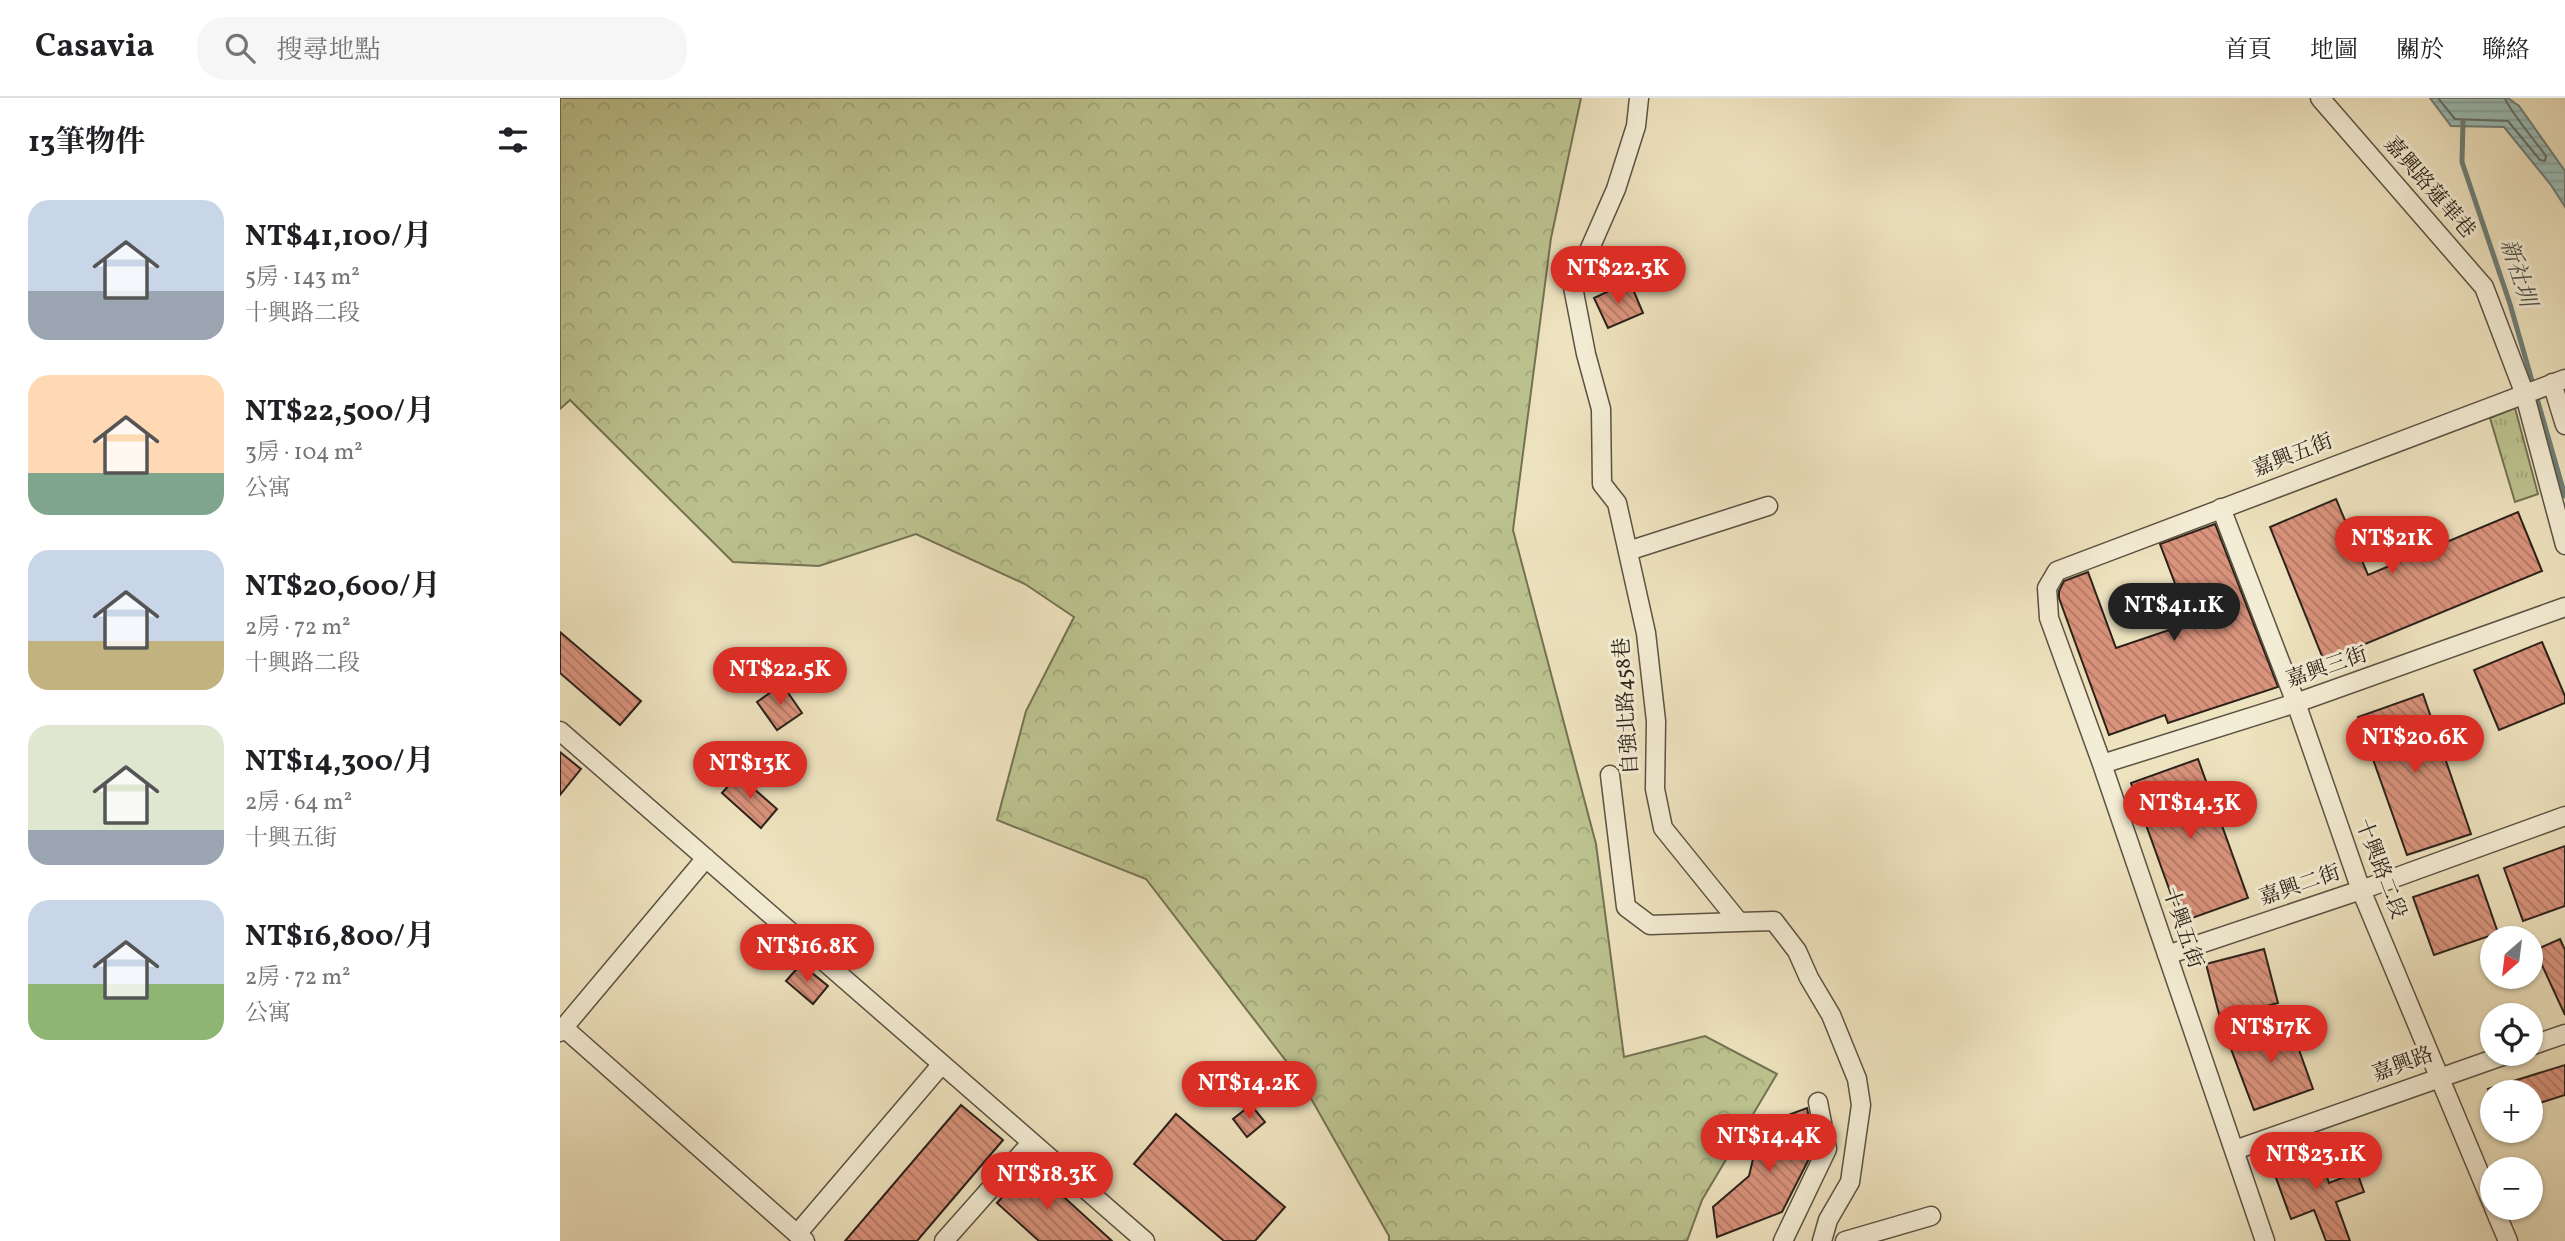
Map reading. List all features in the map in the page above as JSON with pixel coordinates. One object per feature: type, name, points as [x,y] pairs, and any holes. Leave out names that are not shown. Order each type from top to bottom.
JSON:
[{"type":"street","name":"自強北路458巷","points":[[1639,98],[1636,126],[1616,189],[1573,287],[1586,354],[1601,410],[1602,484],[1617,503],[1646,633],[1656,721],[1656,789],[1663,828],[1739,922]]},
{"type":"street","name":"嘉興路蓮華巷","points":[[2320,98],[2484,286],[2526,392],[2565,545]]},
{"type":"street","points":[[2555,382],[2565,425]]},
{"type":"street","name":"嘉興五街","points":[[2047,589],[2057,571],[2555,382]]},
{"type":"street","points":[[1628,551],[1768,506]]},
{"type":"street","name":"十興路二段","points":[[2221,508],[2296,703],[2361,890],[2480,1173]]},
{"type":"street","name":"十興五街","points":[[2047,589],[2049,618],[2102,764],[2265,1241]]},
{"type":"street","name":"嘉興三街","points":[[2102,764],[2296,703],[2565,607]]},
{"type":"street","points":[[560,732],[1145,1241]]},
{"type":"street","points":[[1611,775],[1626,907],[1650,925],[1774,921],[1797,951],[1831,1015],[1857,1079],[1861,1105],[1850,1182],[1828,1220],[1822,1241]]},
{"type":"street","name":"嘉興二街","points":[[2167,955],[2361,890],[2565,816]]},
{"type":"street","points":[[706,858],[562,1029],[801,1237],[942,1065]]},
{"type":"street","points":[[2543,1042],[2565,1034]]},
{"type":"street","name":"嘉興路","points":[[2235,1150],[2480,1063]]},
{"type":"street","points":[[1783,1241],[1827,1149],[1818,1102]]},
{"type":"street","points":[[944,1241],[1031,1143]]},
{"type":"street","points":[[1845,1241],[1931,1216]]},
{"type":"street","name":"十興路二段","points":[[2499,1220],[2508,1241]]},
{"type":"green space","points":[[560,98],[1581,98],[1551,238],[1513,530],[1596,844],[1624,1057],[1705,1036],[1777,1074],[1702,1200],[1687,1241],[1389,1241],[1389,1236],[1300,1079],[1146,879],[997,820],[1026,711],[1074,617],[1025,584],[916,534],[819,566],[733,562],[570,400],[560,409]]},
{"type":"green space","points":[[2515,408],[2538,494],[2515,502],[2490,418]]},
{"type":"water","points":[[2430,98],[2508,98],[2519,106],[2565,171],[2565,207],[2551,185],[2504,127],[2451,126]]},
{"type":"building","points":[[1632,287],[1643,313],[1608,328],[1594,298],[1613,289],[1615,294]]},
{"type":"building","points":[[2336,499],[2368,575],[2518,512],[2542,571],[2324,661],[2270,527]]},
{"type":"building","points":[[2215,524],[2278,687],[2168,723],[2165,715],[2109,735],[2059,598],[2064,581],[2088,572],[2116,648],[2190,623],[2160,544]]},
{"type":"building","points":[[560,632],[641,701],[620,725],[560,673]]},
{"type":"building","points":[[2542,642],[2565,696],[2565,703],[2499,730],[2474,670]]},
{"type":"building","points":[[782,684],[802,713],[777,730],[757,702]]},
{"type":"building","points":[[2423,694],[2471,834],[2407,855],[2358,717]]},
{"type":"building","points":[[560,752],[581,769],[560,795]]},
{"type":"building","points":[[2198,759],[2248,898],[2181,922],[2131,783]]},
{"type":"building","points":[[738,775],[777,809],[761,828],[722,793]]},
{"type":"building","points":[[2565,846],[2565,906],[2523,921],[2504,868]]},
{"type":"building","points":[[2478,875],[2496,926],[2480,926],[2480,939],[2434,955],[2413,897]]},
{"type":"building","points":[[2560,939],[2565,950],[2565,1015],[2543,967],[2543,946]]},
{"type":"building","points":[[2264,949],[2278,1003],[2220,1018],[2206,964]]},
{"type":"building","points":[[801,964],[828,986],[813,1004],[786,981]]},
{"type":"building","points":[[2288,1019],[2313,1089],[2254,1110],[2228,1041]]},
{"type":"building","points":[[2565,1065],[2565,1095],[2543,1102],[2543,1080],[2517,1080]]},
{"type":"building","points":[[961,1105],[1003,1140],[917,1241],[845,1241]]},
{"type":"building","points":[[1251,1105],[1265,1122],[1247,1137],[1233,1119]]},
{"type":"building","points":[[1807,1108],[1815,1147],[1782,1212],[1717,1237],[1713,1207],[1749,1176],[1761,1125]]},
{"type":"building","points":[[1176,1114],[1285,1207],[1255,1241],[1224,1241],[1134,1164]]},
{"type":"building","points":[[2317,1148],[2329,1183],[2357,1172],[2364,1192],[2336,1202],[2350,1241],[2326,1241],[2314,1210],[2291,1219],[2271,1164]]},
{"type":"building","points":[[1030,1166],[1112,1241],[1039,1241],[997,1203]]},
{"type":"waterway","name":"新社圳","points":[[2463,121],[2462,162],[2510,304],[2565,496]]}]
